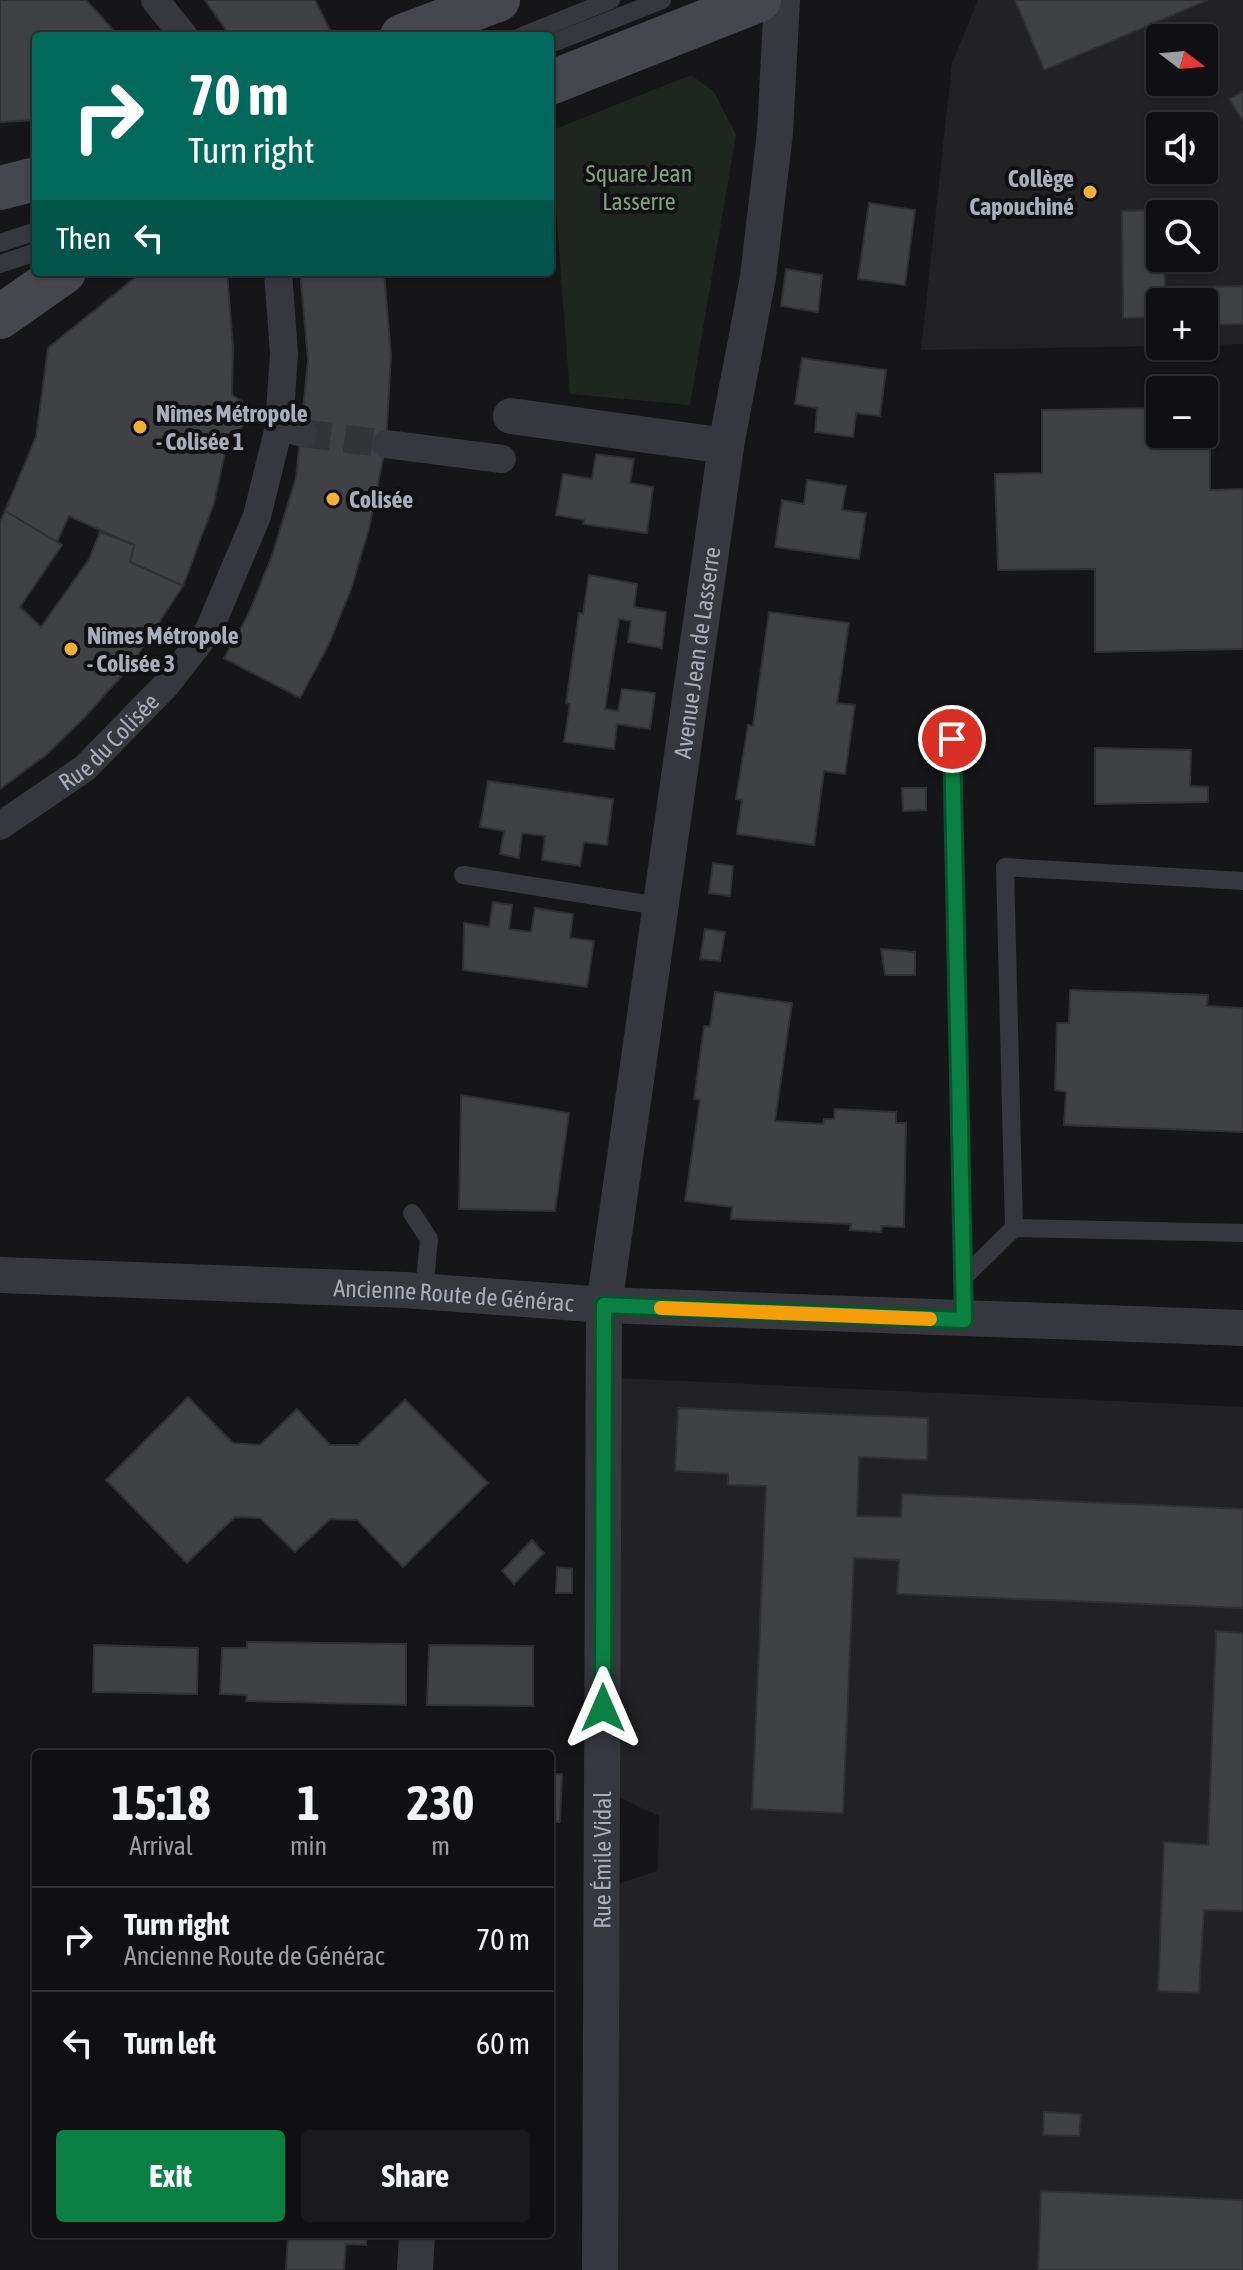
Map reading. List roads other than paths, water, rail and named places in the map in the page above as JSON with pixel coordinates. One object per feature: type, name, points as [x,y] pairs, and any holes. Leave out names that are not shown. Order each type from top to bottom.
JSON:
[{"type":"main road","points":[[413,32],[498,0]]},
{"type":"main road","points":[[554,81],[759,0]]},
{"type":"main road","points":[[0,188],[32,180]]},
{"type":"main road","points":[[0,317],[58,276]]},
{"type":"street","points":[[155,0],[181,32]]},
{"type":"street","name":"Avenue Jean de Lasserre","points":[[604,1305],[726,446],[758,277],[775,132],[782,0]]},
{"type":"street","name":"Rue du Colisée","points":[[0,826],[85,768],[166,685],[209,630],[291,430],[278,276]]},
{"type":"street","points":[[511,416],[726,446]]},
{"type":"street","points":[[386,444],[502,459]]},
{"type":"street","name":"Ancienne Route de Générac","points":[[0,1275],[424,1292],[604,1305],[1243,1328]]},
{"type":"street","name":"Rue Émile Vidal","points":[[600,2270],[604,1305]]},
{"type":"street","points":[[415,2270],[417,2238]]},
{"type":"lane","points":[[532,32],[611,0]]},
{"type":"lane","points":[[554,42],[662,0]]},
{"type":"lane","points":[[0,243],[32,232]]},
{"type":"lane","points":[[0,264],[32,253]]},
{"type":"lane","points":[[952,739],[964,1320]]},
{"type":"lane","points":[[1014,1228],[1005,867],[1243,881]]},
{"type":"lane","points":[[463,875],[659,906]]},
{"type":"lane","points":[[412,1213],[429,1239],[424,1292]]},
{"type":"lane","points":[[962,1279],[1014,1228],[1243,1233]]},
{"type":"tunnel","points":[[303,433],[386,444]]},
{"type":"place","name":"Collège Capouchiné","points":[[1090,192]]},
{"type":"place","name":"Nîmes Métropole - Colisée 1","points":[[140,427]]},
{"type":"place","name":"Colisée","points":[[333,499]]},
{"type":"place","name":"Nîmes Métropole - Colisée 3","points":[[71,649]]},
{"type":"park label","name":"Square Jean Lasserre","points":[[639,187]]}]
